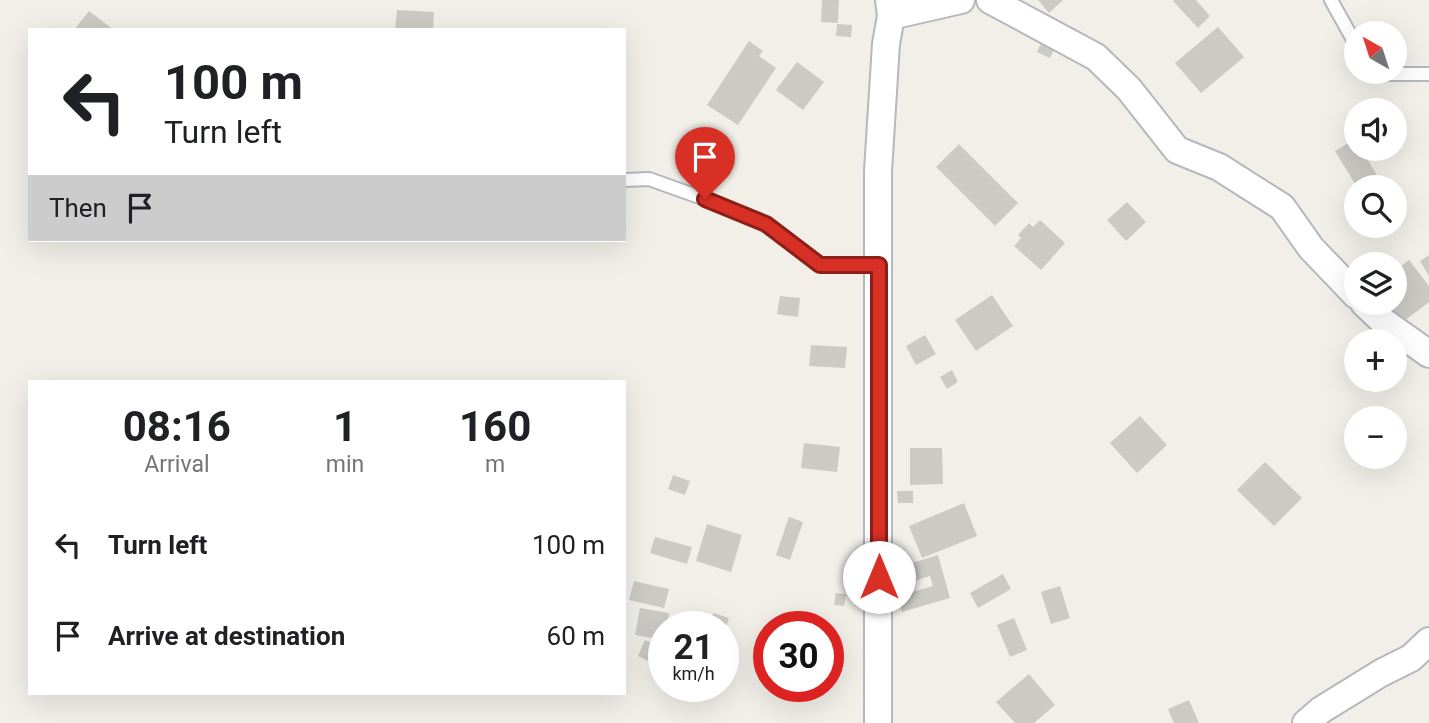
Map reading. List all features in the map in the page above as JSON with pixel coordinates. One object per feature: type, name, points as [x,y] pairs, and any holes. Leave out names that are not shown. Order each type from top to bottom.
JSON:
[{"type":"street","points":[[878,723],[878,171],[890,8],[961,0]]},
{"type":"street","points":[[990,0],[1096,57],[1129,89],[1177,150],[1219,167],[1282,208],[1311,248],[1344,282]]},
{"type":"street","points":[[1376,315],[1429,354]]},
{"type":"street","points":[[1306,723],[1321,710],[1371,679],[1411,659],[1429,641]]},
{"type":"lane","points":[[1331,0],[1344,23]]},
{"type":"lane","points":[[1407,74],[1429,74]]},
{"type":"lane","points":[[626,180],[649,179],[766,224],[820,265],[879,265]]},
{"type":"building","points":[[822,0],[839,0],[838,23],[821,22]]},
{"type":"building","points":[[1038,0],[1063,0],[1049,13]]},
{"type":"building","points":[[1196,0],[1210,16],[1198,28],[1173,1]]},
{"type":"building","points":[[397,10],[434,12],[433,28],[395,28]]},
{"type":"building","points":[[89,11],[111,28],[76,28]]},
{"type":"building","points":[[837,24],[852,25],[851,37],[836,36]]},
{"type":"building","points":[[1218,27],[1244,57],[1201,93],[1175,63]]},
{"type":"building","points":[[1043,39],[1056,45],[1050,58],[1037,52]]},
{"type":"building","points":[[749,41],[763,51],[759,56],[776,68],[738,125],[707,105]]},
{"type":"building","points":[[797,62],[824,82],[803,110],[776,90]]},
{"type":"building","points":[[959,144],[1018,203],[995,226],[936,167]]},
{"type":"building","points":[[1344,146],[1344,161],[1368,161],[1377,175],[1350,175],[1335,151]]},
{"type":"building","points":[[1127,202],[1146,222],[1126,241],[1107,220]]},
{"type":"building","points":[[1040,220],[1065,243],[1041,270],[1014,246],[1021,238],[1018,235],[1029,223],[1033,227]]},
{"type":"building","points":[[1429,255],[1429,276],[1420,261]]},
{"type":"building","points":[[1409,260],[1429,286],[1429,302],[1399,325],[1391,315],[1407,315]]},
{"type":"building","points":[[992,295],[1013,326],[976,351],[955,320]]},
{"type":"building","points":[[780,296],[800,298],[798,317],[777,314]]},
{"type":"building","points":[[925,335],[936,354],[916,365],[906,346]]},
{"type":"building","points":[[811,345],[847,347],[845,368],[809,366]]},
{"type":"building","points":[[952,370],[958,382],[947,389],[940,377]]},
{"type":"building","points":[[1140,416],[1167,445],[1137,473],[1110,443]]},
{"type":"building","points":[[804,443],[840,447],[837,472],[801,468]]},
{"type":"building","points":[[910,448],[942,448],[943,484],[910,485]]},
{"type":"building","points":[[1265,462],[1302,498],[1274,526],[1237,490]]},
{"type":"building","points":[[673,475],[690,481],[685,495],[668,489]]},
{"type":"building","points":[[897,491],[913,491],[913,503],[898,503]]},
{"type":"building","points":[[964,503],[977,536],[922,558],[909,526]]},
{"type":"building","points":[[789,517],[803,522],[790,560],[776,555]]},
{"type":"building","points":[[707,524],[742,535],[731,572],[696,561]]},
{"type":"building","points":[[655,537],[692,547],[687,564],[650,553]]},
{"type":"building","points":[[938,555],[950,598],[902,612],[898,596],[933,586],[930,576],[894,587],[889,570]]},
{"type":"building","points":[[1003,574],[1011,589],[978,608],[970,593]]},
{"type":"building","points":[[634,581],[669,589],[664,608],[629,600]]},
{"type":"building","points":[[1060,586],[1070,618],[1051,624],[1041,592]]},
{"type":"building","points":[[836,593],[846,594],[844,606],[834,605]]},
{"type":"building","points":[[640,608],[657,611],[648,611],[648,637],[635,635]]},
{"type":"building","points":[[1014,618],[1027,650],[1010,657],[997,625]]},
{"type":"building","points":[[645,640],[648,641],[648,661],[638,656]]},
{"type":"building","points":[[1029,674],[1055,705],[1034,723],[1015,723],[996,702]]},
{"type":"building","points":[[1189,700],[1199,723],[1174,723],[1168,709]]},
{"type":"route","points":[[705,199],[766,224],[820,265],[879,265],[879,577]]}]
